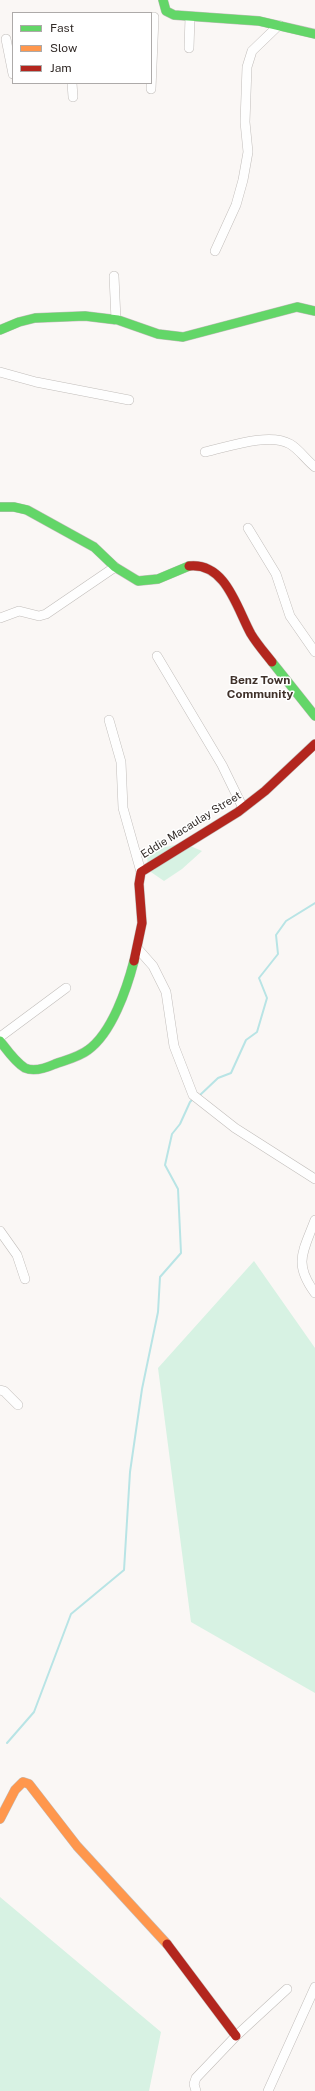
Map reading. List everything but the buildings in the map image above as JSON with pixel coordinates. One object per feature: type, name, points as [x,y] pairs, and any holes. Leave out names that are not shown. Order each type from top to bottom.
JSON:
[{"type":"street","points":[[163,0],[166,11],[174,15],[190,17],[223,17],[280,25],[315,34]]},
{"type":"street","points":[[152,53],[153,17],[160,16],[166,11]]},
{"type":"street","points":[[189,48],[190,17]]},
{"type":"street","points":[[215,252],[236,205],[243,180],[248,152],[245,122],[247,67],[252,51],[280,25]]},
{"type":"street","points":[[6,39],[12,69]]},
{"type":"street","points":[[72,84],[73,97]]},
{"type":"street","points":[[151,84],[151,89]]},
{"type":"street","points":[[114,276],[116,320]]},
{"type":"street","points":[[0,330],[24,321],[38,318],[90,317],[116,320],[165,336],[183,337],[297,307],[315,311]]},
{"type":"street","points":[[0,372],[36,382],[129,400]]},
{"type":"street","points":[[205,452],[267,439],[280,439],[291,445],[315,466]]},
{"type":"street","points":[[0,507],[14,507],[27,510],[94,547],[115,567],[138,581],[158,579],[172,575],[187,566],[196,565],[212,570],[224,581],[252,636],[315,716]]},
{"type":"street","points":[[248,528],[276,574],[290,616],[315,652]]},
{"type":"street","points":[[0,618],[19,611],[39,616],[46,614],[115,567]]},
{"type":"street","points":[[157,656],[222,765],[243,808]]},
{"type":"street","points":[[109,720],[121,762],[123,808],[141,872]]},
{"type":"street","name":"Eddie Macaulay Street","points":[[0,1041],[28,1071],[33,1072],[84,1054],[93,1046],[105,1031],[126,985],[138,949],[142,924],[138,882],[141,872],[243,808],[265,791],[315,744]]},
{"type":"street","points":[[138,949],[153,966],[166,992],[174,1046],[193,1095],[235,1128],[315,1179]]},
{"type":"street","points":[[0,1037],[66,988]]},
{"type":"street","points":[[315,1220],[302,1255],[302,1271],[315,1293]]},
{"type":"street","points":[[0,1231],[17,1255],[25,1279]]},
{"type":"street","points":[[0,1390],[4,1391],[18,1405]]},
{"type":"street","points":[[0,1819],[5,1813],[17,1786],[23,1782],[29,1784],[77,1846],[174,1952],[236,2036]]},
{"type":"street","points":[[268,2091],[315,1987]]},
{"type":"street","points":[[196,2091],[196,2078],[236,2036],[287,1988]]},
{"type":"green space","points":[[183,843],[202,851],[182,869],[164,881],[148,870],[147,855],[153,850]]},
{"type":"green space","points":[[254,1261],[315,1348],[315,1693],[191,1622],[158,1368]]},
{"type":"green space","points":[[0,1897],[161,2032],[149,2091],[0,2091]]},
{"type":"waterway","points":[[199,1096],[218,1078],[231,1073],[246,1040],[257,1032],[267,998],[259,978],[278,954],[276,935],[286,921],[315,903]]},
{"type":"waterway","points":[[7,1743],[34,1712],[71,1614],[124,1570],[130,1472],[142,1389],[158,1312],[160,1277],[181,1253],[178,1189],[165,1165],[172,1134],[180,1124],[190,1102],[193,1099]]},
{"type":"traffic: fast","points":[[163,0],[166,11],[174,15],[259,21],[315,34]]},
{"type":"traffic: fast","points":[[0,330],[19,322],[35,318],[85,316],[118,320],[158,334],[183,337],[297,307],[315,311]]},
{"type":"traffic: fast","points":[[0,507],[14,507],[27,510],[94,547],[115,567],[138,581],[158,579],[189,566]]},
{"type":"traffic: fast","points":[[272,662],[315,716]]},
{"type":"traffic: fast","points":[[0,1041],[18,1063],[29,1069],[36,1070],[44,1068],[81,1055],[97,1042],[111,1021],[123,997],[134,961]]},
{"type":"traffic: slow","points":[[0,1819],[15,1790],[23,1782],[29,1784],[77,1846],[167,1944]]},
{"type":"traffic: jam","points":[[189,566],[202,567],[212,571],[221,579],[229,589],[251,634],[272,662]]},
{"type":"traffic: jam","points":[[134,961],[142,923],[139,884],[141,872],[238,812],[265,791],[315,744]]},
{"type":"traffic: jam","points":[[167,1944],[236,2036]]},
{"type":"district","name":"Benz Town Community","points":[[260,687]]}]
